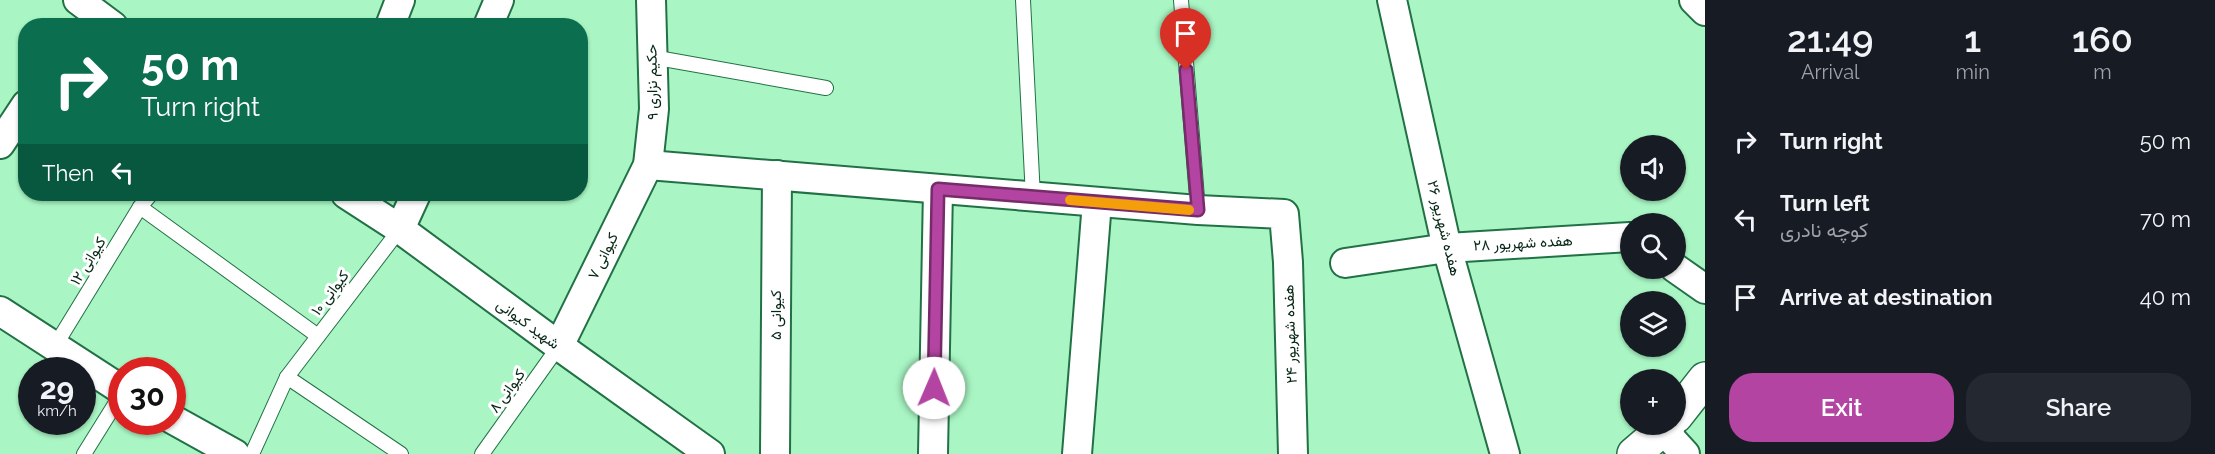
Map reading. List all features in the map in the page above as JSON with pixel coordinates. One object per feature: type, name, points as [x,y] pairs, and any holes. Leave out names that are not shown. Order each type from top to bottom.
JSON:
[{"type":"street","points":[[78,0],[102,18]]},
{"type":"street","points":[[393,18],[400,0]]},
{"type":"street","points":[[492,18],[500,0]]},
{"type":"street","name":"هفده شهریور ۲۶","points":[[1392,0],[1447,248],[1505,454]]},
{"type":"street","points":[[1694,0],[1705,11]]},
{"type":"street","name":"حکیم نزاری ۹","points":[[648,1],[654,109],[648,165]]},
{"type":"street","points":[[648,165],[1198,210]]},
{"type":"street","name":"کیوانی ۷","points":[[558,346],[648,165]]},
{"type":"street","name":"کیوانی ۵","points":[[775,454],[777,175]]},
{"type":"street","points":[[933,454],[938,189]]},
{"type":"street","name":"شهید کیوانی","points":[[357,201],[400,229],[558,346],[710,454]]},
{"type":"street","points":[[400,229],[413,201]]},
{"type":"street","points":[[1077,454],[1097,202]]},
{"type":"street","name":"هفده شهریور ۲۴","points":[[1198,210],[1284,214],[1288,262],[1293,454]]},
{"type":"street","name":"هفده شهریور ۲۸","points":[[1345,263],[1447,248],[1620,238]]},
{"type":"street","points":[[1686,275],[1705,289]]},
{"type":"street","points":[[0,311],[108,382]]},
{"type":"street","points":[[1686,411],[1705,379]]},
{"type":"street","points":[[186,427],[234,454]]},
{"type":"street","points":[[1634,454],[1667,435]]},
{"type":"lane","points":[[1023,0],[1033,196]]},
{"type":"lane","points":[[1181,0],[1198,210]]},
{"type":"lane","points":[[652,57],[826,88]]},
{"type":"lane","name":"کیوانی ۱۲","points":[[55,346],[145,201]]},
{"type":"lane","points":[[140,207],[318,336]]},
{"type":"lane","name":"کیوانی ۱۰","points":[[252,454],[287,377],[400,229]]},
{"type":"lane","name":"کیوانی ۸","points":[[482,454],[558,346]]},
{"type":"lane","points":[[287,377],[401,454]]},
{"type":"lane","points":[[84,454],[108,415]]},
{"type":"slow traffic","points":[[1070,200],[1189,210]]},
{"type":"route","points":[[934,388],[938,189],[1198,210],[1186,70]]}]
